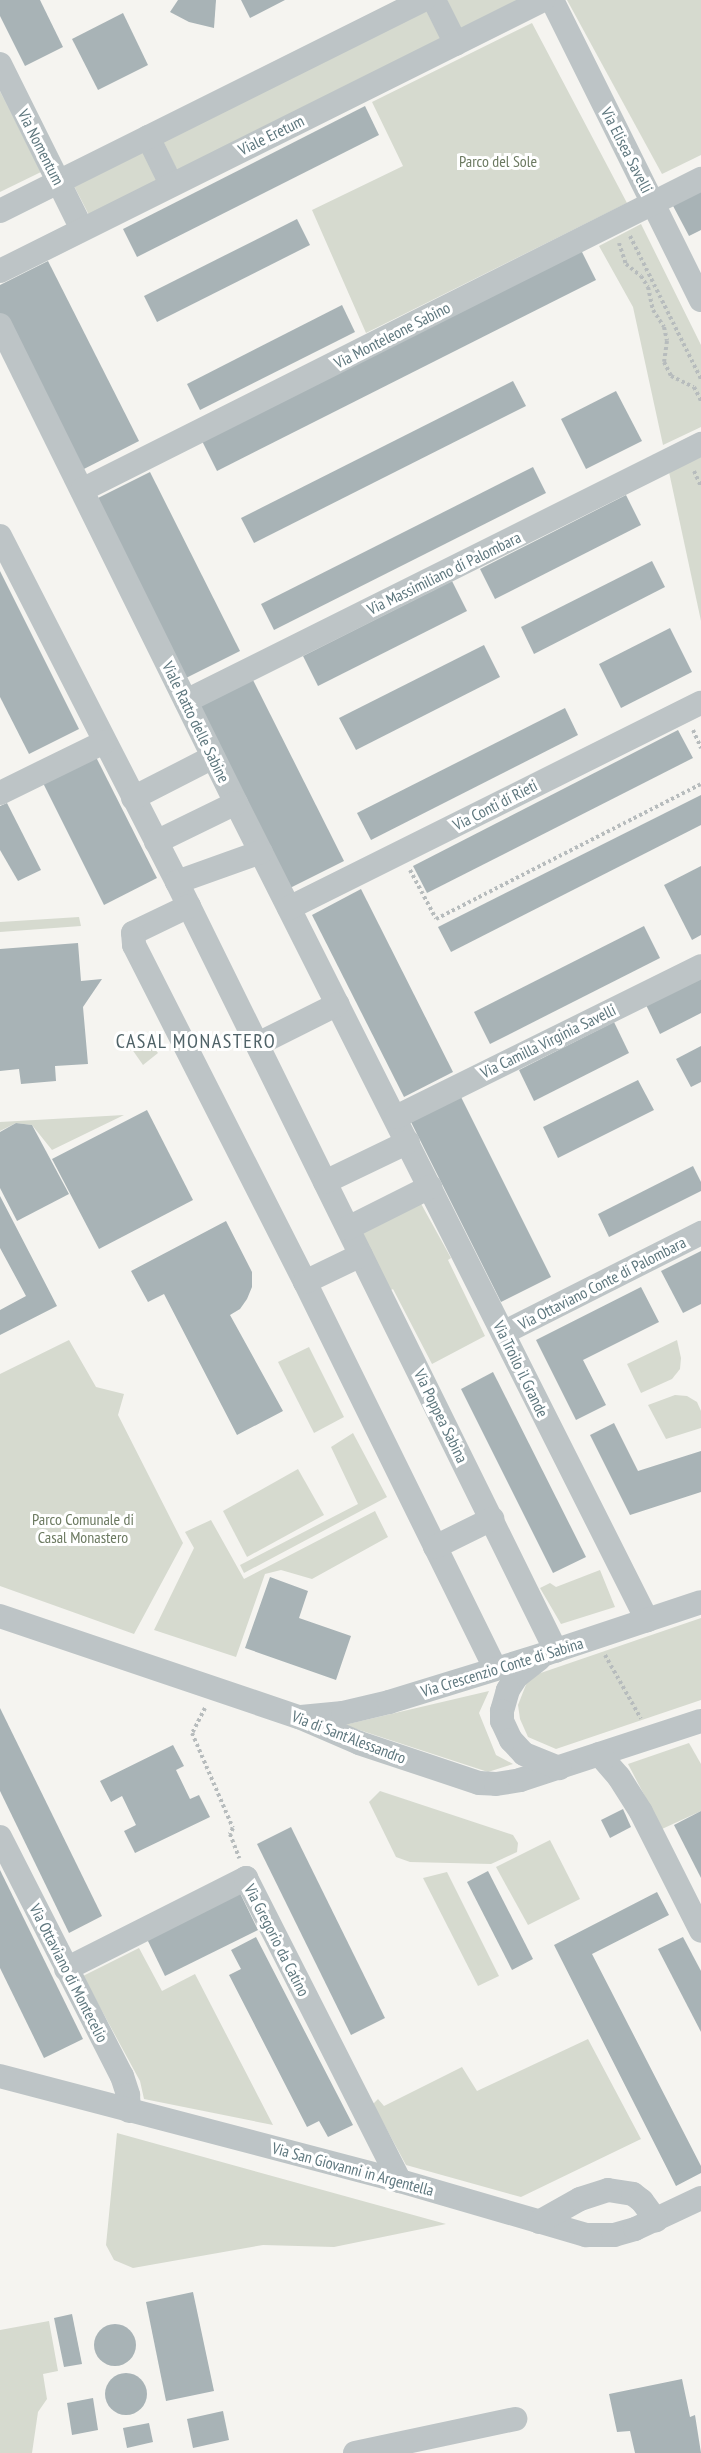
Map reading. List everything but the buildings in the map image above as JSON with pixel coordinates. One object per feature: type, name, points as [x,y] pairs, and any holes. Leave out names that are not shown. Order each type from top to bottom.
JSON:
[{"type":"street","points":[[0,211],[424,0]]},
{"type":"street","points":[[434,0],[456,44]]},
{"type":"street","name":"Viale Eretum","points":[[0,271],[543,0]]},
{"type":"street","name":"Via Elisea Savelli","points":[[552,0],[701,300]]},
{"type":"street","name":"Via Nomentum","points":[[0,64],[82,229]]},
{"type":"street","points":[[148,137],[171,184]]},
{"type":"street","name":"Via Monteleone Sabino","points":[[82,490],[701,179]]},
{"type":"street","name":"Viale Ratto delle Sabine","points":[[0,325],[213,757],[396,1118]]},
{"type":"street","name":"Via Massimiliano di Palombara","points":[[186,700],[701,444]]},
{"type":"street","points":[[0,536],[177,882],[326,1182],[408,1142]]},
{"type":"street","name":"Via Conti di Rieti","points":[[289,908],[701,703]]},
{"type":"street","points":[[0,793],[104,742]]},
{"type":"street","points":[[133,798],[213,757]]},
{"type":"street","points":[[156,842],[236,803]]},
{"type":"street","points":[[177,882],[261,852]]},
{"type":"street","points":[[189,906],[133,933],[134,945],[305,1282],[495,1668]]},
{"type":"street","name":"Via Camilla Virginia Savelli","points":[[396,1118],[701,966]]},
{"type":"street","points":[[258,1044],[338,1004]]},
{"type":"street","name":"Via Troilo il Grande","points":[[396,1118],[647,1620]]},
{"type":"street","name":"Via Poppea Sabina","points":[[326,1182],[492,1519],[551,1652]]},
{"type":"street","points":[[348,1228],[430,1187]]},
{"type":"street","name":"Via Ottaviano Conte di Palombara","points":[[503,1333],[701,1233]]},
{"type":"street","points":[[305,1282],[361,1255]]},
{"type":"street","points":[[435,1547],[492,1519]]},
{"type":"street","name":"Via Crescenzio Conte di Sabina","points":[[299,1718],[360,1710],[551,1652],[701,1602]]},
{"type":"street","name":"Via di Sant'Alessandro","points":[[0,1616],[299,1718],[359,1743],[479,1783],[505,1783],[559,1768],[701,1721]]},
{"type":"street","points":[[551,1652],[513,1682],[504,1698],[502,1721],[511,1740],[524,1754],[559,1768]]},
{"type":"street","points":[[599,1754],[619,1777],[636,1805],[701,1931]]},
{"type":"street","name":"Via Ottaviano di Montecelio","points":[[0,1837],[122,2076],[128,2095],[129,2111]]},
{"type":"street","name":"Via Gregorio da Catino","points":[[66,1969],[246,1878],[400,2181]]},
{"type":"street","name":"Via San Giovanni in Argentella","points":[[0,2076],[400,2181],[586,2235],[605,2236],[635,2229],[701,2198]]},
{"type":"street","points":[[539,2222],[580,2199],[609,2190],[633,2194],[642,2201],[656,2220]]},
{"type":"street","points":[[355,2453],[514,2419]]},
{"type":"path","points":[[621,219],[701,379]]},
{"type":"path","points":[[621,219],[618,236],[620,252],[626,264],[641,276],[648,287],[653,310],[664,327],[668,341],[664,362],[671,376],[694,387],[701,401]]},
{"type":"path","points":[[401,853],[436,919],[701,784]]},
{"type":"path","points":[[603,1651],[644,1725]]},
{"type":"path","points":[[205,1708],[192,1733],[233,1828],[230,1834],[246,1878]]},
{"type":"green space","points":[[447,0],[523,0],[461,31]]},
{"type":"green space","points":[[567,0],[701,0],[701,155],[662,174]]},
{"type":"green space","points":[[426,10],[442,41],[178,172],[163,141]]},
{"type":"green space","name":"Parco del Sole","points":[[532,23],[627,203],[366,333],[312,210],[403,166],[372,102]]},
{"type":"green space","points":[[0,91],[41,172],[0,192]]},
{"type":"green space","points":[[145,148],[160,181],[90,217],[73,184]]},
{"type":"green space","points":[[641,224],[701,345],[701,427],[663,445],[633,307],[599,246]]},
{"type":"green space","points":[[701,457],[701,621],[669,472]]},
{"type":"green space","points":[[79,917],[81,926],[0,932],[0,922]]},
{"type":"green space","points":[[146,1038],[158,1053],[143,1065],[129,1045]]},
{"type":"green space","points":[[124,1115],[52,1150],[32,1125],[16,1123],[0,1131],[0,1122]]},
{"type":"green space","points":[[419,1200],[451,1258],[448,1260],[485,1336],[432,1364],[393,1289],[387,1292],[359,1233]]},
{"type":"green space","name":"Parco Comunale di Casal Monastero","points":[[69,1340],[96,1387],[124,1394],[118,1415],[183,1543],[134,1634],[0,1586],[0,1374]]},
{"type":"green space","points":[[677,1340],[681,1358],[680,1369],[672,1379],[641,1393],[627,1364]]},
{"type":"green space","points":[[309,1347],[344,1417],[314,1433],[278,1362]]},
{"type":"green space","points":[[675,1395],[687,1396],[697,1402],[701,1411],[701,1428],[666,1439],[648,1405]]},
{"type":"green space","points":[[353,1433],[387,1497],[244,1573],[240,1565],[358,1504],[331,1447]]},
{"type":"green space","points":[[298,1469],[324,1515],[247,1557],[223,1511]]},
{"type":"green space","points":[[375,1511],[388,1537],[312,1579],[281,1570],[265,1574],[236,1657],[154,1630],[194,1548],[185,1532],[211,1520],[244,1579]]},
{"type":"green space","points":[[600,1570],[615,1607],[561,1624],[540,1588],[550,1583],[556,1587]]},
{"type":"green space","points":[[701,1618],[701,1700],[556,1749],[528,1737],[520,1719],[518,1705],[529,1677]]},
{"type":"green space","points":[[489,1691],[479,1713],[496,1755],[513,1764],[488,1772],[344,1725]]},
{"type":"green space","points":[[689,1743],[701,1764],[701,1811],[662,1829],[628,1764]]},
{"type":"green space","points":[[380,1791],[513,1835],[518,1843],[517,1852],[491,1864],[410,1862],[396,1857],[369,1802]]},
{"type":"green space","points":[[550,1840],[580,1899],[528,1925],[496,1867]]},
{"type":"green space","points":[[447,1872],[499,1976],[478,1986],[423,1878]]},
{"type":"green space","points":[[139,1948],[162,1991],[195,1974],[273,2125],[144,2099],[140,2081],[83,1976]]},
{"type":"green space","points":[[588,2039],[641,2139],[521,2197],[406,2165],[373,2104],[378,2099],[384,2106],[462,2067],[477,2091]]},
{"type":"green space","points":[[117,2133],[446,2224],[334,2247],[263,2245],[133,2268],[114,2260],[106,2245]]},
{"type":"green space","points":[[49,2321],[58,2371],[43,2374],[47,2399],[38,2412],[32,2453],[0,2453],[0,2330]]},
{"type":"district","name":"CASAL MONASTERO","points":[[196,1041]]}]
